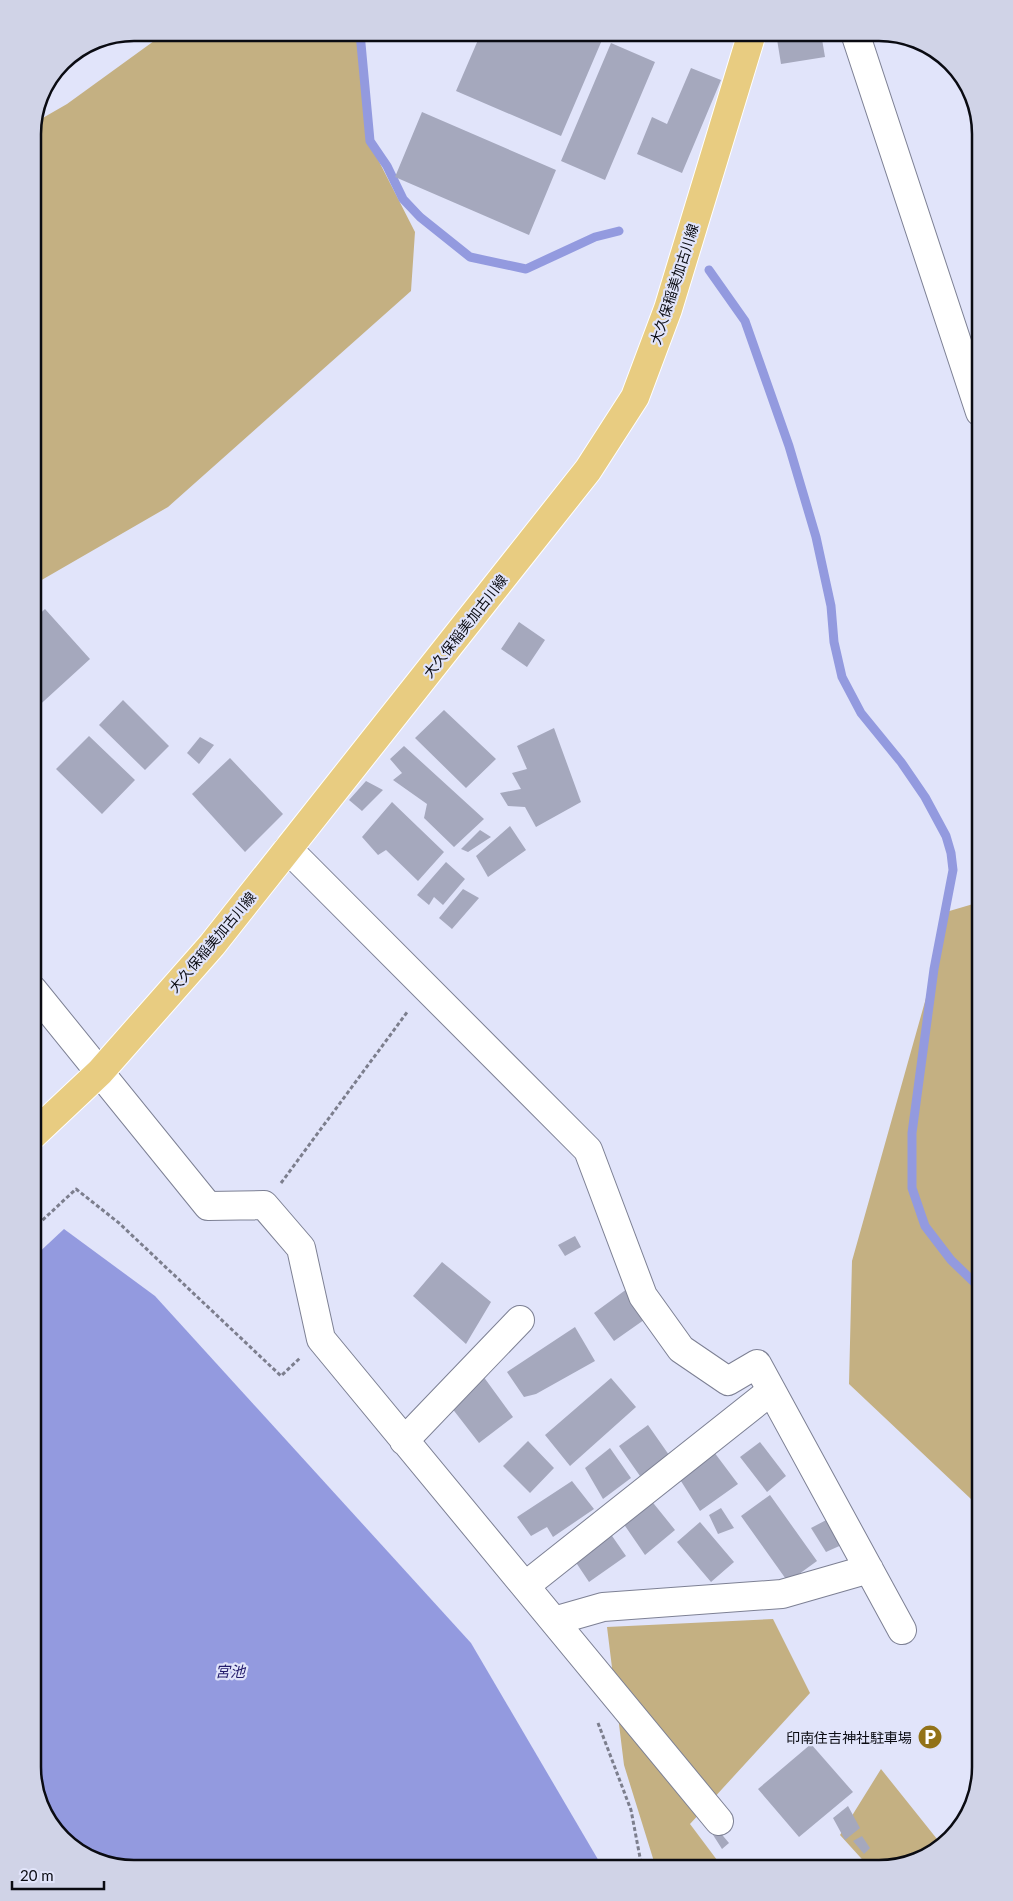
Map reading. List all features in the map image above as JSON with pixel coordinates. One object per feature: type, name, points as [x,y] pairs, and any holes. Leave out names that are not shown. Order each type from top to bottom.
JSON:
[{"type":"main road","name":"大久保稲美加古川線","points":[[41,1128],[100,1072],[212,945],[588,470],[635,397],[668,309],[750,41]]},
{"type":"street","points":[[858,41],[972,388]]},
{"type":"street","points":[[288,849],[425,989],[588,1150],[643,1296],[680,1349],[728,1381],[757,1364],[902,1630]]},
{"type":"street","points":[[41,1000],[208,1206],[264,1205],[301,1248],[321,1339],[719,1820]]},
{"type":"street","points":[[404,1440],[520,1320]]},
{"type":"street","points":[[524,1586],[771,1391]]},
{"type":"street","points":[[554,1621],[603,1607],[782,1594],[869,1570]]},
{"type":"path","points":[[264,1205],[425,989]]},
{"type":"path","points":[[41,1222],[76,1189],[119,1223],[281,1376]]},
{"type":"path","points":[[596,1718],[631,1810],[640,1860]]},
{"type":"shaded area","points":[[154,41],[365,41],[365,134],[415,232],[411,291],[168,507],[41,580],[41,128],[43,118],[67,104]]},
{"type":"shaded area","points":[[972,904],[972,1500],[849,1384],[852,1261],[935,966],[946,912]]},
{"type":"shaded area","points":[[773,1619],[810,1693],[690,1824],[717,1860],[654,1860],[624,1765],[607,1627]]},
{"type":"shaded area","points":[[881,1769],[938,1839],[920,1850],[903,1857],[885,1860],[863,1860],[840,1835]]},
{"type":"water","name":"宮池","points":[[64,1229],[155,1296],[471,1643],[598,1860],[128,1860],[104,1855],[93,1850],[73,1837],[60,1823],[46,1797],[41,1767],[41,1251]]},
{"type":"building","points":[[478,41],[602,41],[561,136],[456,91]]},
{"type":"building","points":[[777,41],[822,41],[825,57],[781,64]]},
{"type":"building","points":[[611,43],[655,62],[605,180],[561,161]]},
{"type":"building","points":[[691,68],[721,80],[682,173],[637,154],[652,117],[667,124]]},
{"type":"building","points":[[422,112],[556,170],[529,235],[395,177]]},
{"type":"building","points":[[45,609],[90,659],[41,704],[41,613]]},
{"type":"building","points":[[519,622],[545,640],[527,667],[501,649]]},
{"type":"building","points":[[123,700],[169,746],[145,770],[99,725]]},
{"type":"building","points":[[444,710],[496,759],[466,788],[415,738]]},
{"type":"building","points":[[554,728],[581,802],[536,827],[525,807],[508,806],[500,793],[521,789],[512,773],[527,769],[517,746]]},
{"type":"building","points":[[89,736],[135,780],[102,814],[56,769]]},
{"type":"building","points":[[200,737],[214,745],[199,764],[187,753]]},
{"type":"building","points":[[404,746],[484,819],[454,847],[424,818],[427,804],[393,780],[402,773],[390,759]]},
{"type":"building","points":[[230,758],[283,814],[245,852],[192,794]]},
{"type":"building","points":[[366,781],[383,790],[362,811],[349,800]]},
{"type":"building","points":[[392,802],[444,852],[418,881],[386,850],[378,855],[362,837]]},
{"type":"building","points":[[510,826],[526,850],[488,877],[476,856]]},
{"type":"building","points":[[480,830],[491,837],[468,852],[461,849]]},
{"type":"building","points":[[446,862],[465,879],[443,905],[434,897],[429,905],[417,895]]},
{"type":"building","points":[[463,889],[479,898],[452,929],[439,918]]},
{"type":"building","points":[[575,1236],[581,1247],[565,1256],[558,1245]]},
{"type":"building","points":[[442,1262],[491,1302],[466,1344],[413,1296]]},
{"type":"building","points":[[631,1286],[651,1315],[614,1341],[594,1313]]},
{"type":"building","points":[[575,1327],[595,1361],[536,1394],[524,1397],[507,1372]]},
{"type":"building","points":[[483,1376],[513,1417],[479,1443],[448,1403]]},
{"type":"building","points":[[611,1378],[636,1407],[570,1466],[545,1435]]},
{"type":"building","points":[[648,1425],[669,1455],[640,1476],[619,1446]]},
{"type":"building","points":[[528,1441],[554,1468],[530,1493],[503,1466]]},
{"type":"building","points":[[760,1442],[786,1476],[767,1492],[740,1457]]},
{"type":"building","points":[[610,1448],[631,1478],[603,1499],[585,1468]]},
{"type":"building","points":[[714,1452],[738,1484],[700,1511],[679,1478]]},
{"type":"building","points":[[572,1481],[594,1509],[553,1537],[547,1527],[531,1536],[517,1517]]},
{"type":"building","points":[[770,1495],[817,1561],[788,1582],[741,1516]]},
{"type":"building","points":[[650,1499],[675,1530],[645,1555],[621,1520]]},
{"type":"building","points":[[721,1508],[734,1528],[718,1534],[709,1515]]},
{"type":"building","points":[[832,1517],[846,1543],[826,1552],[811,1528]]},
{"type":"building","points":[[700,1522],[734,1562],[711,1582],[677,1542]]},
{"type":"building","points":[[610,1533],[626,1556],[589,1582],[573,1558]]},
{"type":"building","points":[[811,1744],[853,1792],[799,1837],[758,1789]]},
{"type":"building","points":[[848,1806],[860,1828],[845,1840],[833,1818]]},
{"type":"building","points":[[713,1824],[729,1843],[722,1849],[708,1827]]},
{"type":"building","points":[[862,1836],[870,1848],[864,1854],[853,1841]]},
{"type":"waterway","points":[[361,41],[370,141],[387,166],[403,199],[420,217],[470,257],[526,269],[595,237],[619,231]]},
{"type":"waterway","points":[[709,270],[745,321],[789,446],[816,537],[831,606],[834,642],[842,677],[861,713],[901,762],[925,797],[946,836],[951,853],[953,870],[934,969],[912,1133],[912,1188],[925,1226],[951,1260],[972,1280]]},
{"type":"place","name":"印南住吉神社駐車場","points":[[930,1737]]}]
